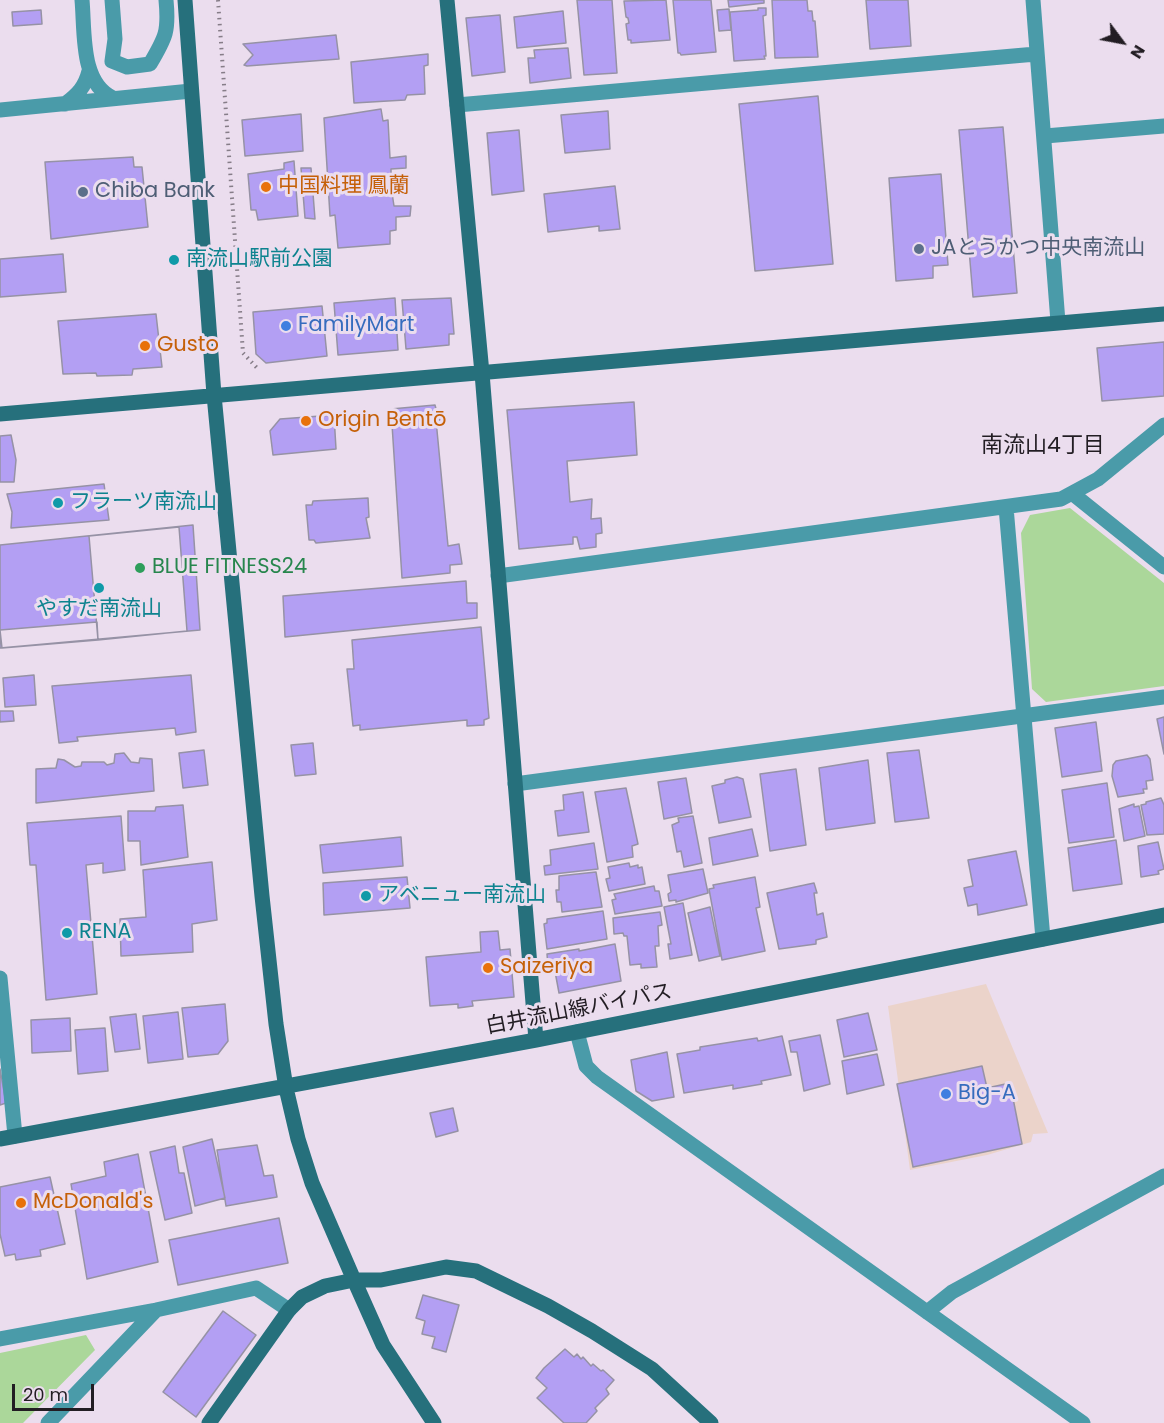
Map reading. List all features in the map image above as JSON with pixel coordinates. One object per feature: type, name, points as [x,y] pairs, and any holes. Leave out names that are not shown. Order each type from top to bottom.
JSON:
[{"type":"street","points":[[65,104],[78,95],[86,84],[89,71],[82,0]]},
{"type":"street","points":[[112,0],[115,39],[112,61],[127,67],[150,64],[162,44],[168,31],[166,0]]},
{"type":"street","points":[[185,0],[214,394],[262,897],[276,1024],[286,1088],[298,1139],[312,1183],[382,1345],[434,1423]]},
{"type":"street","points":[[447,0],[482,373],[536,1040]]},
{"type":"street","points":[[1033,0],[1058,322]]},
{"type":"street","points":[[457,105],[1036,54]]},
{"type":"street","points":[[89,71],[96,85],[113,98]]},
{"type":"street","points":[[0,110],[191,91]]},
{"type":"street","points":[[1045,136],[1164,126]]},
{"type":"street","points":[[0,414],[1164,314]]},
{"type":"street","points":[[498,576],[1061,499],[1098,479],[1164,425]]},
{"type":"street","points":[[1073,494],[1164,567]]},
{"type":"street","points":[[1006,507],[1043,939]]},
{"type":"street","points":[[515,784],[1023,718],[1164,697]]},
{"type":"street","name":"白井流山線バイパス","points":[[7,1138],[536,1040],[1164,915]]},
{"type":"street","points":[[0,978],[7,1138]]},
{"type":"street","points":[[577,1032],[586,1066],[597,1077],[1083,1423]]},
{"type":"street","points":[[927,1312],[952,1292],[1164,1176]]},
{"type":"street","points":[[208,1423],[289,1310],[302,1297],[326,1286],[354,1280],[381,1280],[446,1267],[476,1271],[592,1330],[652,1370],[711,1423]]},
{"type":"street","points":[[0,1339],[156,1310],[256,1288],[289,1310]]},
{"type":"street","points":[[48,1423],[156,1310]]},
{"type":"path","points":[[218,0],[243,354],[262,373]]},
{"type":"shaded area","points":[[986,984],[1048,1133],[1033,1134],[1031,1142],[987,1155],[910,1170],[888,1006]]},
{"type":"green space","points":[[1070,508],[1164,583],[1164,686],[1046,702],[1032,689],[1021,533],[1030,515]]},
{"type":"green space","points":[[86,1335],[95,1350],[23,1423],[0,1423],[0,1353]]},
{"type":"building","points":[[577,0],[612,0],[617,73],[584,75]]},
{"type":"building","points":[[666,0],[670,40],[631,43],[631,40],[628,40],[626,24],[629,23],[624,1]]},
{"type":"building","points":[[673,0],[711,0],[716,52],[681,55],[678,53]]},
{"type":"building","points":[[728,0],[764,0],[764,3],[729,7]]},
{"type":"building","points":[[772,0],[807,0],[808,11],[812,11],[813,21],[815,21],[818,57],[775,58]]},
{"type":"building","points":[[866,0],[908,0],[911,46],[870,49]]},
{"type":"building","points":[[758,8],[766,8],[766,15],[763,16],[765,59],[734,61],[730,12],[758,10]]},
{"type":"building","points":[[729,9],[731,30],[719,31],[717,10]]},
{"type":"building","points":[[41,10],[42,24],[13,26],[12,12]]},
{"type":"building","points":[[563,11],[566,43],[517,48],[514,17]]},
{"type":"building","points":[[500,15],[505,72],[472,76],[466,18]]},
{"type":"building","points":[[336,35],[339,59],[244,65],[253,55],[243,44]]},
{"type":"building","points":[[568,48],[571,78],[530,83],[528,58],[535,58],[534,50]]},
{"type":"building","points":[[428,54],[428,65],[424,66],[425,94],[407,95],[405,100],[354,103],[351,62]]},
{"type":"building","points":[[818,96],[833,264],[755,271],[739,104]]},
{"type":"building","points":[[381,109],[383,121],[388,120],[390,158],[406,156],[406,168],[391,169],[391,182],[408,181],[408,192],[392,193],[394,206],[411,206],[410,216],[396,217],[396,230],[390,231],[390,244],[338,248],[335,215],[330,216],[324,118]]},
{"type":"building","points":[[608,111],[610,149],[565,153],[561,115]]},
{"type":"building","points":[[301,114],[303,151],[245,156],[242,120]]},
{"type":"building","points":[[1003,127],[1017,293],[973,297],[959,130]]},
{"type":"building","points":[[519,130],[524,191],[492,195],[487,133]]},
{"type":"building","points":[[133,157],[134,167],[142,167],[148,227],[51,239],[45,162]]},
{"type":"building","points":[[294,161],[298,216],[258,220],[256,210],[251,210],[248,174],[284,169],[284,163]]},
{"type":"building","points":[[301,168],[311,168],[315,219],[305,218]]},
{"type":"building","points":[[941,174],[948,265],[933,266],[933,278],[896,281],[889,178]]},
{"type":"building","points":[[615,186],[620,229],[599,231],[599,226],[548,232],[544,194]]},
{"type":"building","points":[[63,254],[66,292],[0,297],[0,259]]},
{"type":"building","points":[[395,298],[398,350],[338,355],[334,303]]},
{"type":"building","points":[[451,298],[454,334],[449,334],[449,345],[406,349],[402,300]]},
{"type":"building","points":[[322,306],[327,356],[266,363],[256,354],[253,312]]},
{"type":"building","points":[[156,314],[162,367],[133,369],[132,375],[63,374],[58,321]]},
{"type":"building","points":[[1164,342],[1164,396],[1102,401],[1097,348]]},
{"type":"building","points":[[634,402],[637,455],[567,461],[570,502],[592,499],[591,519],[601,518],[602,533],[596,534],[596,547],[580,549],[577,537],[573,537],[573,544],[519,549],[507,410]]},
{"type":"building","points":[[435,405],[437,413],[440,413],[440,420],[436,420],[448,546],[459,544],[462,564],[450,565],[450,573],[402,578],[391,409]]},
{"type":"building","points":[[334,415],[336,449],[273,455],[270,431],[280,419]]},
{"type":"building","points":[[11,435],[16,460],[14,482],[0,482],[0,436]]},
{"type":"building","name":"フラーツ南流山","points":[[104,484],[109,520],[11,528],[12,512],[7,494]]},
{"type":"building","points":[[368,498],[369,517],[366,518],[370,538],[316,543],[314,540],[309,540],[306,505],[312,505],[313,501]]},
{"type":"building","name":"やすだ南流山","points":[[193,525],[200,630],[0,648],[0,545]]},
{"type":"building","points":[[179,527],[187,631],[98,640],[89,536]]},
{"type":"building","points":[[466,581],[467,603],[477,603],[477,618],[285,637],[283,596]]},
{"type":"building","points":[[97,622],[98,640],[2,648],[0,630]]},
{"type":"building","points":[[481,627],[489,718],[484,720],[484,725],[467,726],[467,720],[360,730],[360,725],[353,726],[347,669],[354,669],[352,640]]},
{"type":"building","points":[[34,675],[36,705],[5,707],[3,678]]},
{"type":"building","points":[[191,675],[196,732],[176,735],[175,728],[77,737],[78,741],[59,743],[52,686]]},
{"type":"building","points":[[0,711],[13,711],[14,721],[0,722]]},
{"type":"building","points":[[1164,717],[1164,754],[1157,719]]},
{"type":"building","points":[[1096,722],[1102,771],[1062,777],[1055,728]]},
{"type":"building","points":[[313,743],[316,774],[295,776],[291,745]]},
{"type":"building","points":[[204,750],[208,785],[183,788],[179,753]]},
{"type":"building","points":[[919,750],[929,818],[895,822],[887,753]]},
{"type":"building","points":[[124,753],[131,762],[139,763],[140,758],[152,759],[154,791],[36,803],[36,769],[56,768],[58,759],[75,767],[81,766],[82,762],[104,762],[107,765],[114,763],[115,754]]},
{"type":"building","points":[[1147,755],[1150,759],[1153,780],[1146,781],[1147,789],[1143,789],[1144,793],[1118,797],[1112,776],[1113,765],[1116,761]]},
{"type":"building","points":[[868,760],[875,823],[826,830],[819,768]]},
{"type":"building","points":[[796,769],[806,845],[770,851],[760,774]]},
{"type":"building","points":[[737,777],[743,779],[751,817],[719,823],[712,786]]},
{"type":"building","points":[[686,778],[692,813],[664,819],[658,782]]},
{"type":"building","points":[[1107,783],[1114,837],[1069,843],[1062,790]]},
{"type":"building","points":[[626,788],[638,844],[632,846],[633,857],[607,862],[595,792]]},
{"type":"building","points":[[583,792],[589,832],[558,836],[555,811],[564,810],[563,795]]},
{"type":"building","points":[[1161,798],[1164,805],[1164,834],[1147,835],[1141,805]]},
{"type":"building","points":[[1134,804],[1134,807],[1139,806],[1145,836],[1124,841],[1119,809]]},
{"type":"building","points":[[183,805],[188,857],[141,865],[140,841],[128,841],[128,811],[155,811],[156,807]]},
{"type":"building","name":"RENA","points":[[121,816],[125,870],[103,873],[103,863],[86,865],[97,994],[46,1000],[36,865],[30,865],[27,823]]},
{"type":"building","points":[[693,816],[702,863],[684,867],[681,851],[677,852],[672,825],[679,822],[678,818]]},
{"type":"building","points":[[752,829],[758,856],[713,865],[709,838]]},
{"type":"building","points":[[401,837],[403,866],[323,873],[320,845]]},
{"type":"building","points":[[1116,840],[1122,884],[1073,891],[1068,848]]},
{"type":"building","points":[[1158,842],[1164,869],[1158,871],[1159,874],[1141,877],[1138,846]]},
{"type":"building","points":[[594,843],[598,869],[545,875],[544,866],[551,865],[550,850]]},
{"type":"building","points":[[1016,851],[1027,905],[978,915],[977,904],[968,906],[964,888],[973,886],[968,860]]},
{"type":"building","points":[[212,862],[217,920],[192,924],[193,952],[121,956],[120,919],[146,917],[143,870]]},
{"type":"building","points":[[629,863],[630,867],[638,865],[638,868],[642,867],[645,884],[609,891],[606,879],[610,878],[608,867]]},
{"type":"building","points":[[703,869],[708,893],[676,902],[676,900],[669,901],[668,894],[671,892],[668,875]]},
{"type":"building","points":[[596,872],[602,907],[562,912],[561,902],[557,902],[556,890],[559,890],[559,876]]},
{"type":"building","name":"アベニュー南流山","points":[[407,877],[410,908],[324,915],[323,883]]},
{"type":"building","points":[[755,877],[760,907],[756,908],[765,951],[722,960],[709,889],[714,888],[713,885]]},
{"type":"building","points":[[814,883],[817,893],[814,893],[817,915],[823,913],[827,937],[816,940],[816,944],[779,949],[767,893]]},
{"type":"building","points":[[654,886],[655,891],[659,891],[662,906],[615,914],[612,900],[616,899],[614,894]]},
{"type":"building","points":[[683,903],[692,955],[670,959],[668,944],[671,944],[664,907]]},
{"type":"building","points":[[710,907],[720,956],[699,961],[688,913]]},
{"type":"building","points":[[603,911],[607,939],[547,949],[544,924],[547,923],[547,919]]},
{"type":"building","points":[[660,912],[662,925],[658,926],[659,946],[655,946],[657,967],[641,968],[641,964],[630,965],[627,936],[623,933],[614,934],[613,918]]},
{"type":"building","points":[[498,931],[500,950],[510,949],[514,997],[472,1001],[473,1006],[458,1008],[458,1004],[430,1006],[426,957],[481,952],[480,932]]},
{"type":"building","points":[[615,944],[621,981],[559,993],[554,966],[548,967],[547,954]]},
{"type":"building","points":[[225,1004],[228,1041],[218,1054],[188,1057],[182,1008]]},
{"type":"building","points":[[178,1012],[183,1059],[148,1063],[143,1016]]},
{"type":"building","points":[[868,1013],[877,1050],[844,1057],[837,1020]]},
{"type":"building","points":[[136,1014],[140,1049],[115,1052],[110,1017]]},
{"type":"building","points":[[70,1018],[71,1051],[32,1053],[31,1020]]},
{"type":"building","points":[[105,1028],[108,1071],[78,1074],[75,1030]]},
{"type":"building","points":[[820,1035],[830,1084],[804,1091],[797,1052],[791,1052],[789,1041]]},
{"type":"building","points":[[782,1036],[791,1075],[761,1081],[762,1084],[733,1089],[733,1085],[684,1093],[677,1054],[700,1050],[700,1047]]},
{"type":"building","points":[[667,1052],[674,1097],[652,1101],[636,1091],[631,1060]]},
{"type":"building","points":[[877,1054],[884,1085],[847,1094],[842,1061]]},
{"type":"building","points":[[982,1066],[987,1088],[1010,1083],[1022,1144],[913,1167],[897,1084]]},
{"type":"building","points":[[0,1069],[6,1103],[0,1105]]},
{"type":"building","points":[[453,1108],[458,1131],[436,1137],[430,1113]]},
{"type":"building","points":[[212,1139],[225,1198],[195,1206],[183,1147]]},
{"type":"building","points":[[257,1145],[264,1176],[273,1175],[277,1197],[226,1206],[217,1150]]},
{"type":"building","points":[[175,1146],[179,1173],[184,1173],[192,1213],[165,1220],[150,1152]]},
{"type":"building","points":[[138,1154],[158,1262],[87,1279],[71,1184],[106,1176],[104,1162]]},
{"type":"building","points":[[50,1177],[65,1244],[40,1250],[41,1256],[16,1260],[15,1254],[5,1256],[0,1234],[0,1187]]},
{"type":"building","points":[[279,1218],[288,1263],[178,1285],[169,1240]]},
{"type":"building","points":[[423,1295],[459,1305],[446,1352],[432,1348],[435,1337],[422,1334],[425,1321],[416,1318]]},
{"type":"building","points":[[223,1311],[256,1335],[196,1417],[163,1392]]},
{"type":"building","points":[[565,1349],[574,1357],[577,1354],[581,1359],[583,1357],[591,1366],[593,1364],[601,1371],[603,1370],[614,1380],[606,1389],[609,1394],[595,1408],[597,1411],[586,1423],[564,1423],[537,1398],[547,1388],[536,1378]]},
{"type":"place","name":"中国料理 鳳蘭","points":[[266,187]]},
{"type":"place","name":"Chiba Bank","points":[[83,192]]},
{"type":"place","name":"JAとうかつ中央南流山","points":[[919,249]]},
{"type":"place","name":"南流山駅前公園","points":[[174,260]]},
{"type":"place","name":"FamilyMart","points":[[286,326]]},
{"type":"place","name":"Gusto","points":[[145,346]]},
{"type":"place","name":"Origin Bentō","points":[[306,421]]},
{"type":"place","name":"フラーツ南流山","points":[[58,503]]},
{"type":"place","name":"BLUE FITNESS24","points":[[140,568]]},
{"type":"place","name":"やすだ南流山","points":[[99,588]]},
{"type":"place","name":"アベニュー南流山","points":[[366,896]]},
{"type":"place","name":"RENA","points":[[67,933]]},
{"type":"place","name":"Saizeriya","points":[[488,968]]},
{"type":"place","name":"Big-A","points":[[946,1094]]},
{"type":"place","name":"McDonald's","points":[[21,1203]]},
{"type":"district","name":"南流山4丁目","points":[[1043,446]]}]
